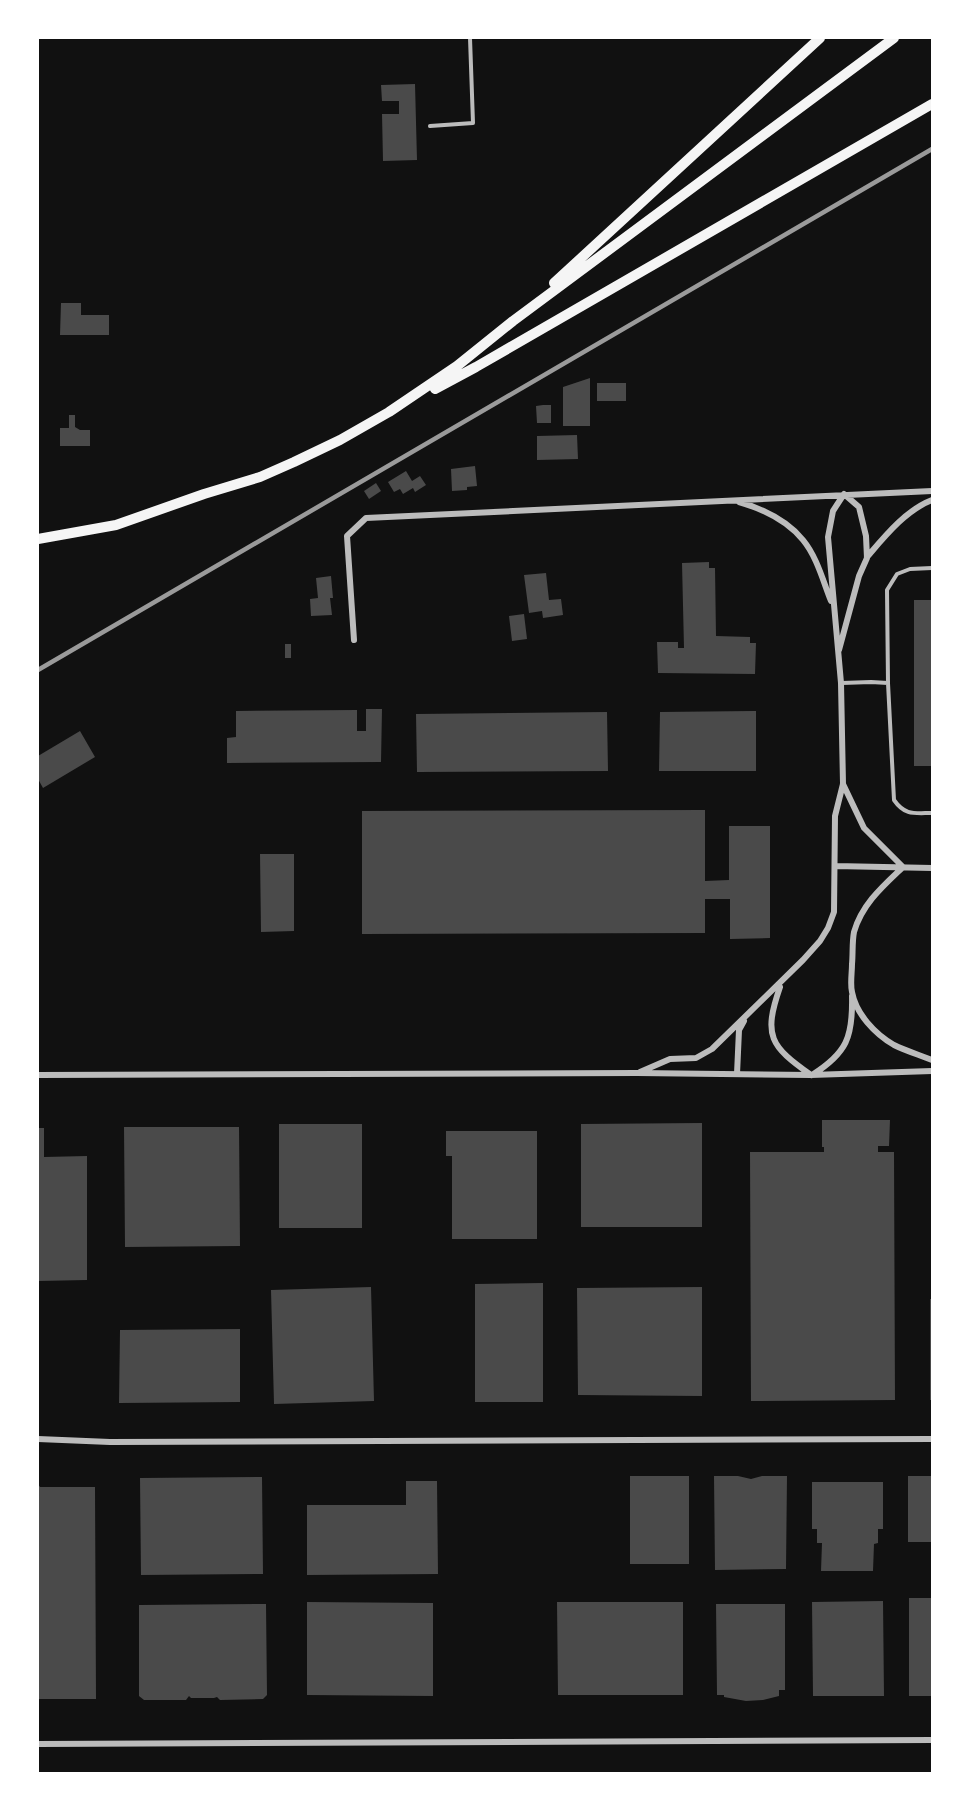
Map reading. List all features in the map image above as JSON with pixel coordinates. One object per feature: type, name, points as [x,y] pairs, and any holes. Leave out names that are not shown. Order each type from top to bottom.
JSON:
[{"type":"main road","points":[[513,321],[820,38]]},
{"type":"main road","points":[[389,412],[457,366],[513,321],[894,38]]},
{"type":"main road","points":[[38,539],[116,525],[260,477],[340,440],[497,355],[933,104]]},
{"type":"street","points":[[354,640],[347,536],[366,518],[933,491]]},
{"type":"street","points":[[844,494],[860,507],[866,536],[867,558]]},
{"type":"street","points":[[637,1073],[670,1059],[696,1058],[712,1049],[781,983],[820,941],[834,912],[835,816],[843,783],[841,683],[828,537],[833,511],[844,494]]},
{"type":"street","points":[[733,500],[761,508],[783,522],[803,540],[818,567],[834,611]]},
{"type":"street","points":[[839,651],[859,576],[867,558],[903,519],[933,500]]},
{"type":"street","points":[[843,783],[864,828],[903,867]]},
{"type":"street","points":[[835,866],[933,868]]},
{"type":"street","points":[[811,1075],[840,1054],[850,1030],[853,935],[859,918],[868,902],[903,867]]},
{"type":"street","points":[[781,983],[771,1018],[774,1042],[781,1052],[811,1075]]},
{"type":"street","points":[[851,992],[858,1009],[869,1025],[882,1036],[894,1045],[933,1060]]},
{"type":"street","points":[[737,1074],[739,1030],[748,1015]]},
{"type":"street","points":[[38,1075],[637,1073],[811,1075],[933,1071]]},
{"type":"street","points":[[38,1438],[110,1442],[933,1439]]},
{"type":"street","points":[[38,1744],[933,1740]]},
{"type":"lane","points":[[430,126],[473,123],[471,38]]},
{"type":"lane","points":[[933,568],[910,569],[897,574],[887,590],[888,683],[894,800],[900,809],[910,813],[933,813]]},
{"type":"lane","points":[[841,683],[888,683]]},
{"type":"building","points":[[415,84],[417,160],[383,161],[382,114],[399,114],[399,101],[382,101],[381,85]]},
{"type":"building","points":[[61,303],[81,303],[81,315],[109,315],[109,335],[60,335]]},
{"type":"building","points":[[590,378],[590,426],[563,426],[563,387]]},
{"type":"building","points":[[597,383],[626,383],[626,401],[597,401]]},
{"type":"building","points":[[551,405],[551,423],[537,423],[536,406]]},
{"type":"building","points":[[69,415],[75,415],[75,427],[80,430],[90,430],[90,446],[60,446],[60,428],[69,428]]},
{"type":"building","points":[[577,435],[578,459],[537,460],[537,436]]},
{"type":"building","points":[[475,466],[477,486],[467,487],[467,490],[452,491],[451,469]]},
{"type":"building","points":[[406,471],[412,481],[420,476],[426,485],[415,492],[413,488],[403,494],[400,489],[394,492],[388,482]]},
{"type":"building","points":[[376,483],[381,491],[369,499],[364,491]]},
{"type":"building","points":[[709,562],[709,568],[715,568],[716,636],[750,637],[750,643],[756,643],[755,674],[658,673],[657,642],[678,642],[678,648],[684,648],[682,563]]},
{"type":"building","points":[[546,573],[549,600],[561,599],[563,615],[543,618],[542,611],[529,613],[524,575]]},
{"type":"building","points":[[331,576],[332,615],[311,616],[310,599],[318,598],[316,578]]},
{"type":"building","points":[[914,600],[932,600],[932,766],[914,766]]},
{"type":"building","points":[[524,614],[527,639],[512,641],[509,616]]},
{"type":"building","points":[[285,644],[291,644],[291,658],[285,658]]},
{"type":"building","points":[[366,709],[382,709],[381,762],[227,763],[227,738],[236,737],[236,711],[357,710],[357,731],[366,731]]},
{"type":"building","points":[[756,711],[756,771],[659,771],[660,712]]},
{"type":"building","points":[[607,712],[608,771],[417,772],[416,714]]},
{"type":"building","points":[[80,731],[95,757],[43,788],[38,779],[38,756]]},
{"type":"building","points":[[705,810],[705,881],[729,880],[729,826],[770,826],[770,938],[730,939],[730,899],[705,899],[705,933],[362,934],[362,811]]},
{"type":"building","points":[[260,854],[294,854],[294,931],[261,932]]},
{"type":"building","points":[[822,1120],[890,1120],[889,1146],[878,1146],[878,1152],[894,1152],[895,1400],[751,1401],[750,1152],[824,1152]]},
{"type":"building","points":[[702,1123],[702,1227],[581,1227],[581,1124]]},
{"type":"building","points":[[279,1124],[362,1124],[362,1228],[279,1228]]},
{"type":"building","points":[[124,1127],[239,1127],[240,1246],[125,1247]]},
{"type":"building","points":[[38,1128],[44,1128],[44,1157],[87,1156],[87,1280],[38,1281]]},
{"type":"building","points":[[446,1131],[537,1131],[537,1239],[452,1239],[452,1156],[446,1156]]},
{"type":"building","points":[[543,1283],[543,1402],[475,1402],[475,1284]]},
{"type":"building","points":[[371,1287],[374,1401],[274,1404],[271,1290]]},
{"type":"building","points":[[702,1287],[702,1396],[578,1395],[577,1288]]},
{"type":"building","points":[[930,1299],[932,1299],[932,1400],[930,1400]]},
{"type":"building","points":[[240,1329],[240,1402],[119,1403],[120,1330]]},
{"type":"building","points":[[630,1476],[689,1476],[689,1564],[630,1564]]},
{"type":"building","points":[[714,1476],[738,1476],[751,1479],[762,1476],[787,1476],[786,1569],[715,1570]]},
{"type":"building","points":[[908,1476],[932,1476],[932,1542],[908,1542]]},
{"type":"building","points":[[262,1477],[263,1574],[141,1575],[140,1478]]},
{"type":"building","points":[[406,1481],[437,1481],[438,1574],[307,1575],[307,1505],[406,1505]]},
{"type":"building","points":[[812,1482],[883,1482],[883,1529],[878,1529],[878,1543],[874,1544],[873,1571],[821,1571],[822,1543],[817,1543],[817,1529],[812,1529]]},
{"type":"building","points":[[38,1484],[40,1487],[95,1487],[96,1699],[38,1699]]},
{"type":"building","points":[[909,1598],[932,1598],[932,1696],[909,1696]]},
{"type":"building","points":[[883,1601],[884,1696],[813,1696],[812,1602]]},
{"type":"building","points":[[307,1602],[433,1603],[433,1696],[307,1695]]},
{"type":"building","points":[[557,1602],[683,1602],[683,1695],[558,1695]]},
{"type":"building","points":[[266,1604],[267,1695],[263,1699],[220,1700],[217,1697],[191,1698],[189,1696],[186,1700],[144,1700],[139,1696],[139,1605]]},
{"type":"building","points":[[716,1604],[785,1604],[785,1690],[779,1690],[779,1696],[746,1701],[717,1695]]},
{"type":"railway","points":[[38,670],[932,149]]}]
